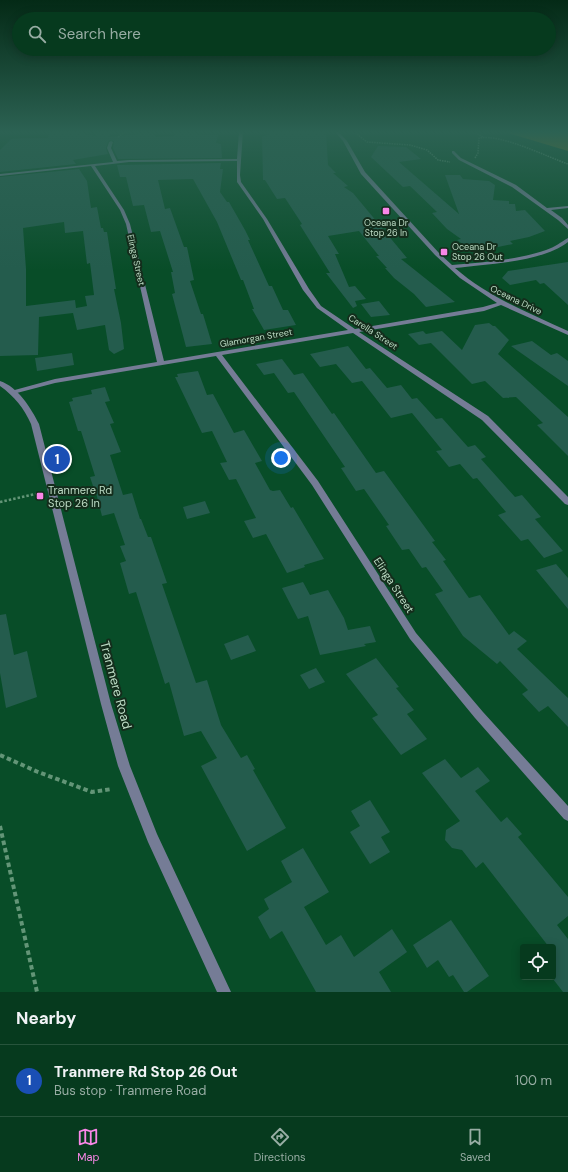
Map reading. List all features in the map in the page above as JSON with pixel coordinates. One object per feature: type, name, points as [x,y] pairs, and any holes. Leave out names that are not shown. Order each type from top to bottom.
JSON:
[{"type":"street","name":"Elinga Street","points":[[100,177],[122,210],[128,224],[161,363]]},
{"type":"street","name":"Carella Street","points":[[239,177],[239,182],[265,219],[306,290],[319,307],[485,418],[568,502]]},
{"type":"street","name":"Oceana Drive","points":[[367,177],[450,268],[474,286],[501,303],[568,333]]},
{"type":"street","points":[[497,177],[514,186],[547,208],[566,224],[568,228]]},
{"type":"street","points":[[547,208],[568,207]]},
{"type":"street","points":[[450,268],[544,252],[561,247],[568,240]]},
{"type":"street","name":"Glamorgan Street","points":[[13,392],[55,382],[161,363],[484,309],[501,303]]},
{"type":"street","name":"Elinga Street","points":[[218,354],[315,483],[413,636],[479,715],[568,815]]},
{"type":"street","name":"Tranmere Road","points":[[0,383],[13,392],[30,411],[35,424],[106,704],[131,786],[154,842],[224,992]]},
{"type":"path","points":[[0,502],[40,493]]},
{"type":"path","points":[[0,755],[38,772],[92,792],[112,789]]},
{"type":"path","points":[[0,826],[37,992]]},
{"type":"building","points":[[0,177],[85,177],[87,181],[91,208],[97,207],[101,228],[103,228],[104,232],[107,232],[116,289],[114,289],[121,323],[124,349],[114,354],[109,350],[105,325],[77,330],[73,313],[39,317],[38,355],[0,356]],"holes":[[[64,222],[65,233],[83,231],[87,264],[90,263],[94,295],[85,296],[87,306],[76,308],[75,300],[26,306],[26,269],[23,228]]]},
{"type":"building","points":[[126,177],[222,177],[220,192],[227,202],[229,202],[245,230],[269,286],[272,286],[283,310],[288,310],[296,325],[264,330],[252,309],[254,309],[243,280],[241,280],[217,222],[193,179],[158,180],[165,209],[170,208],[184,247],[187,247],[194,280],[190,281],[201,314],[203,314],[212,344],[186,347],[172,294],[175,293],[171,272],[173,272],[160,231],[151,232],[144,205],[133,206]]},
{"type":"building","points":[[263,177],[338,177],[348,186],[344,187],[353,193],[407,258],[401,259],[455,302],[426,307],[385,268],[387,268],[376,256],[379,256],[359,231],[328,236],[339,254],[335,254],[349,287],[355,286],[366,299],[355,301],[357,306],[353,308],[326,273],[330,273],[300,225],[302,224],[285,198],[277,199],[265,180],[263,180]]},
{"type":"building","points":[[393,177],[417,177],[459,214],[446,177],[462,177],[463,179],[489,181],[495,185],[493,200],[509,201],[509,204],[515,204],[516,211],[525,210],[545,231],[529,237],[510,241],[513,244],[474,252],[457,240],[461,239],[447,229],[432,213],[437,212],[410,186],[403,187]]},
{"type":"building","points":[[568,262],[568,305],[544,283],[540,284],[536,280],[510,285],[502,278],[508,271]]},
{"type":"building","points":[[379,301],[390,315],[371,317],[361,304]]},
{"type":"building","points":[[489,323],[495,326],[509,340],[498,354],[568,417],[568,456],[537,425],[543,423],[516,397],[503,398],[485,381],[472,384],[431,343],[419,345],[408,334],[423,331],[426,334],[442,331],[462,350],[475,325]]},
{"type":"building","points":[[532,341],[551,355],[557,353],[568,361],[568,386],[511,346]]},
{"type":"building","points":[[348,346],[366,369],[370,368],[387,388],[401,385],[412,399],[417,398],[436,419],[442,418],[468,447],[475,445],[486,457],[481,459],[515,497],[522,495],[541,517],[535,519],[563,551],[544,558],[528,539],[521,541],[498,515],[506,512],[477,478],[473,479],[460,464],[449,467],[436,451],[442,450],[412,413],[391,418],[362,381],[352,383],[336,364],[320,367],[310,354]]},
{"type":"building","points":[[72,353],[74,365],[37,371],[35,358]]},
{"type":"building","points":[[282,359],[294,375],[303,373],[332,414],[334,413],[376,473],[384,471],[435,541],[432,542],[446,560],[443,561],[469,598],[480,595],[509,635],[514,631],[527,641],[517,649],[568,698],[568,727],[548,706],[539,712],[522,694],[528,690],[500,661],[497,664],[463,636],[435,594],[443,591],[426,567],[422,568],[409,549],[402,550],[386,526],[389,525],[364,489],[356,491],[341,468],[345,467],[294,392],[288,393],[274,373],[264,375],[256,364]]},
{"type":"building","points":[[198,371],[207,395],[213,394],[234,433],[244,430],[262,461],[255,463],[270,490],[280,490],[291,508],[293,507],[324,559],[304,565],[305,567],[287,573],[266,534],[253,538],[244,521],[256,518],[236,479],[229,480],[220,463],[227,462],[212,431],[202,433],[175,377],[178,377],[177,374]]},
{"type":"building","points":[[105,387],[110,401],[105,402],[114,423],[110,424],[121,452],[110,455],[123,495],[132,493],[140,519],[148,537],[151,537],[167,583],[162,584],[196,683],[207,680],[221,725],[241,758],[247,755],[255,769],[253,770],[286,828],[247,851],[201,766],[217,758],[201,731],[184,736],[169,682],[165,684],[136,592],[129,594],[120,563],[126,561],[120,546],[125,545],[114,513],[102,516],[95,489],[90,477],[95,476],[81,431],[78,431],[69,402],[73,401],[72,398],[92,394],[91,390]]},
{"type":"building","points":[[205,501],[210,513],[187,519],[183,507]]},
{"type":"building","points":[[556,564],[568,578],[568,609],[536,570]]},
{"type":"building","points":[[303,582],[310,595],[328,590],[344,618],[348,630],[370,626],[376,642],[364,644],[366,646],[320,655],[308,616],[298,619],[282,588]]},
{"type":"building","points":[[6,614],[14,655],[27,651],[37,697],[6,708],[0,673],[0,615]]},
{"type":"building","points":[[248,635],[256,651],[231,660],[224,644]]},
{"type":"building","points":[[376,658],[399,687],[396,688],[414,710],[407,714],[427,739],[401,755],[372,718],[378,715],[346,674]]},
{"type":"building","points":[[316,668],[325,682],[309,689],[300,675]]},
{"type":"building","points":[[445,759],[461,778],[478,767],[490,781],[475,791],[501,822],[507,817],[522,834],[518,837],[568,897],[568,916],[557,925],[568,939],[568,992],[563,992],[554,980],[556,980],[556,944],[547,944],[483,862],[476,868],[462,850],[452,848],[445,840],[446,830],[460,821],[422,773]]},
{"type":"building","points":[[370,800],[390,832],[381,837],[390,852],[370,864],[350,832],[360,826],[351,811]]},
{"type":"building","points":[[303,848],[329,892],[304,907],[326,945],[341,935],[354,957],[392,929],[407,952],[379,972],[391,992],[316,992],[282,931],[270,939],[258,917],[269,909],[264,899],[292,882],[281,861]]},
{"type":"building","points":[[451,920],[489,976],[467,992],[464,992],[453,975],[449,977],[438,960],[427,968],[413,945]]},
{"type":"place","name":"Oceana Dr Stop 26 In","points":[[386,211]]},
{"type":"place","name":"Oceana Dr Stop 26 Out","points":[[444,252]]},
{"type":"place","name":"Tranmere Rd Stop 26 Out","points":[[57,459]]},
{"type":"place","name":"Tranmere Rd Stop 26 In","points":[[40,496]]}]
